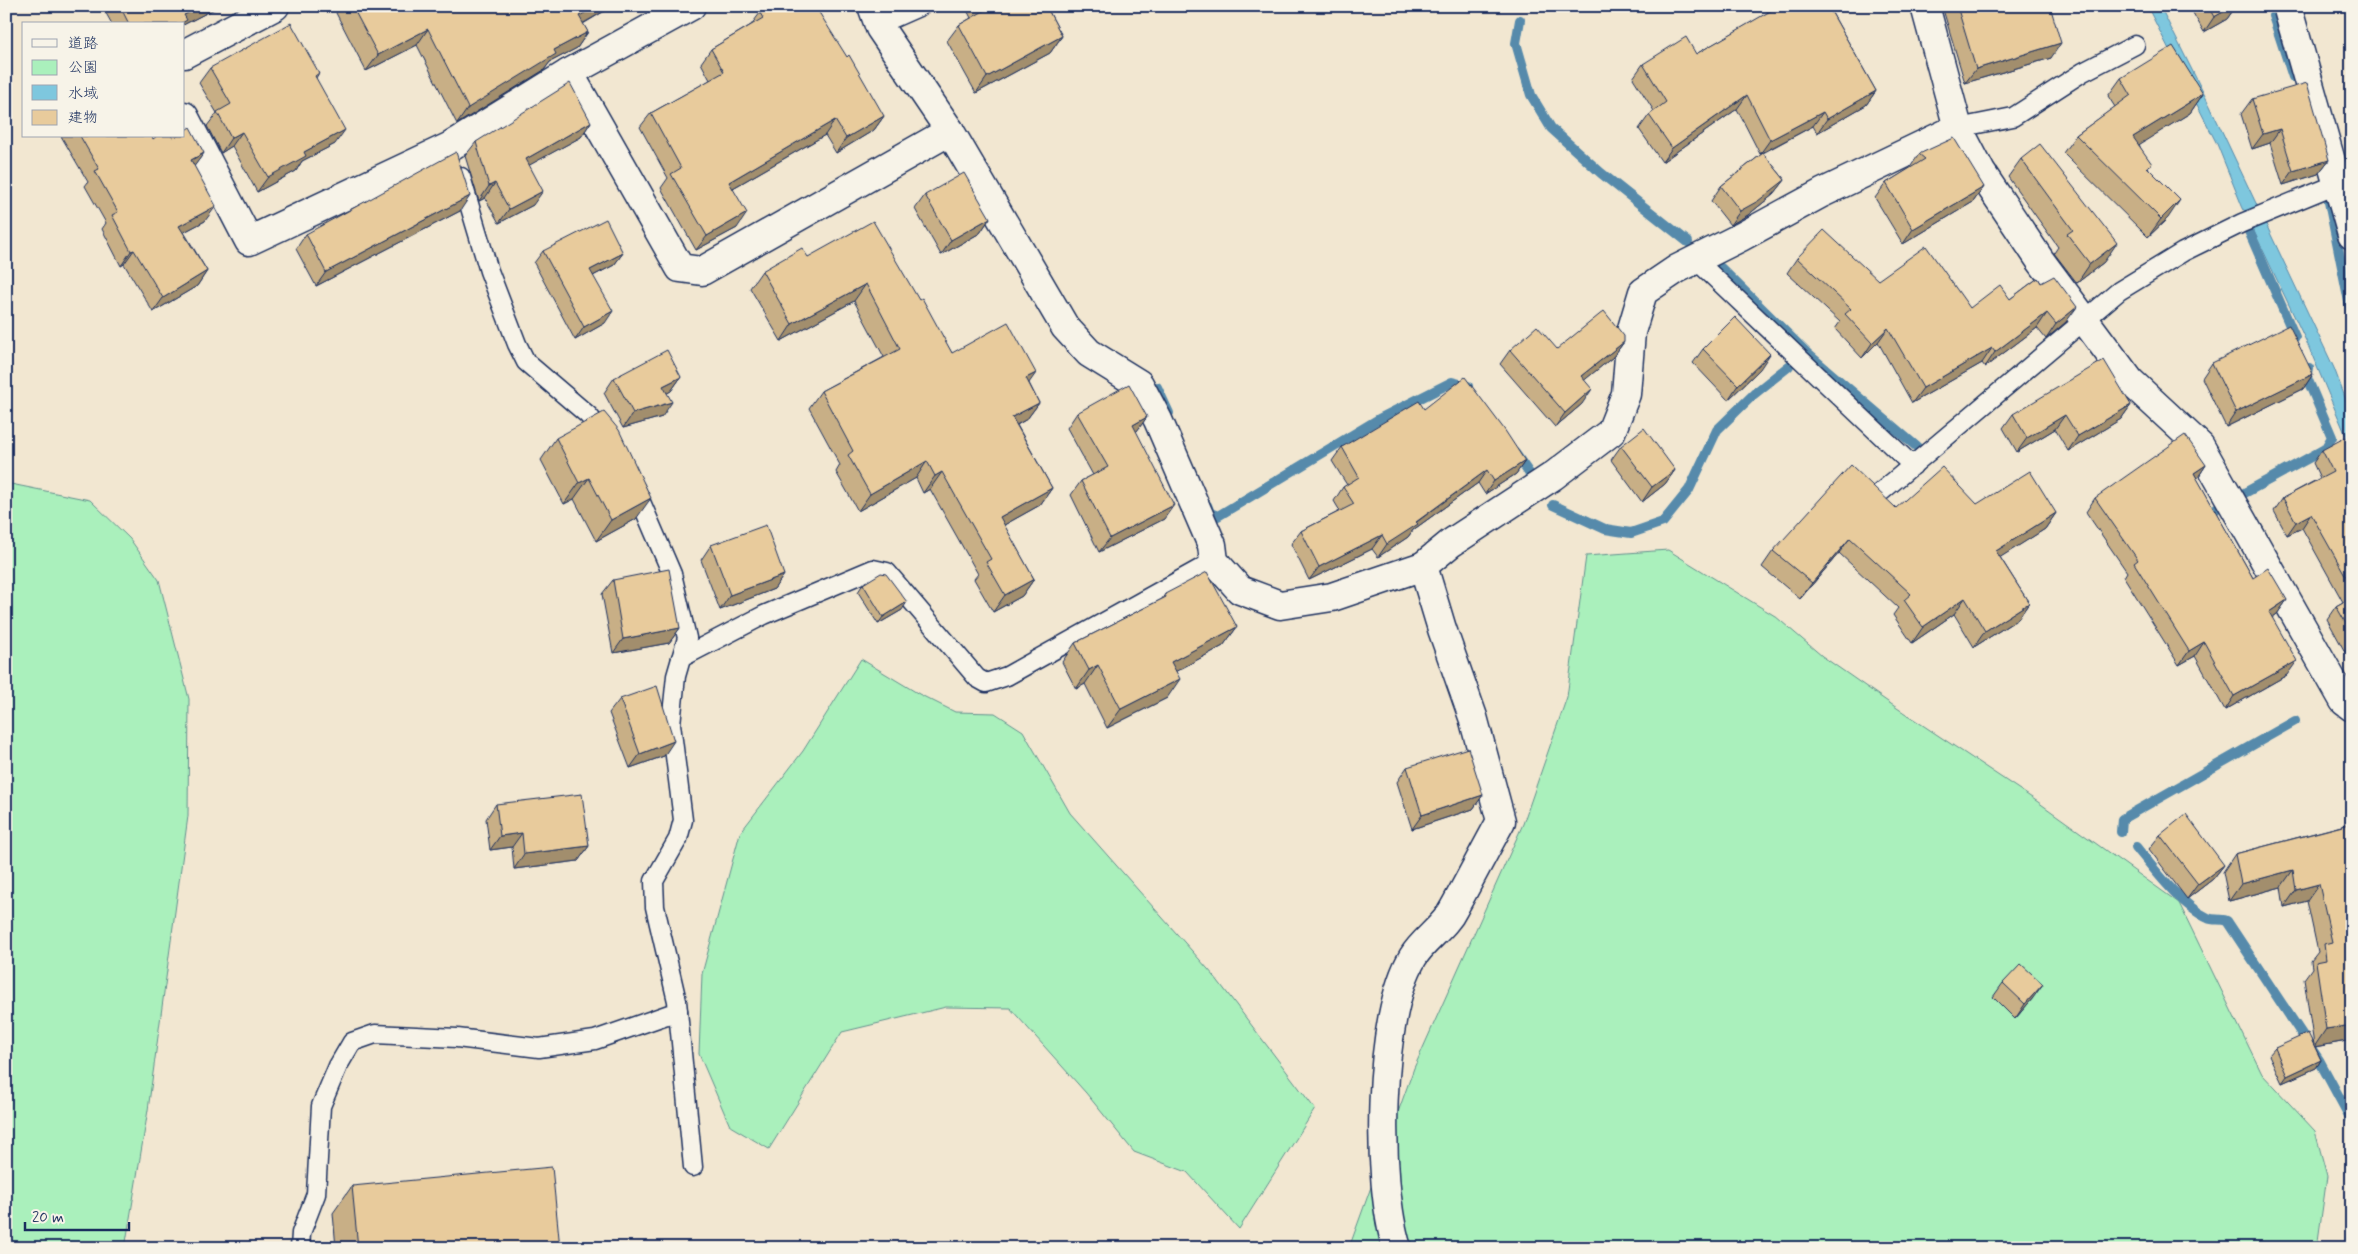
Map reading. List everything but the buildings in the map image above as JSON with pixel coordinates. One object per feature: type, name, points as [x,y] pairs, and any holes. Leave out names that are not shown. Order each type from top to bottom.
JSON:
[{"type":"street","points":[[185,53],[275,6]]},
{"type":"street","points":[[185,118],[249,241],[451,146],[568,74],[691,6]]},
{"type":"street","points":[[1925,6],[1958,128],[1981,172],[2083,321],[2130,381],[2200,446],[2344,701],[2352,707]]},
{"type":"street","points":[[2287,6],[2352,235]]},
{"type":"street","points":[[875,16],[950,131],[1065,327],[1089,353],[1138,384],[1166,438],[1212,545],[1214,561],[1240,590],[1280,605],[1332,597],[1423,566],[1451,543],[1553,476],[1611,432],[1626,394],[1631,332],[1643,292],[1676,269],[1822,193],[1958,128]]},
{"type":"street","points":[[568,74],[680,268],[702,271],[950,131]]},
{"type":"street","points":[[1397,1248],[1389,1207],[1383,1133],[1386,1064],[1397,993],[1413,957],[1454,908],[1501,821],[1473,717],[1442,629],[1423,566]]},
{"type":"lane","points":[[875,16],[921,6]]},
{"type":"lane","points":[[1958,128],[2013,117],[2083,72],[2135,45]]},
{"type":"lane","points":[[451,146],[489,271],[517,344],[526,362],[588,415],[618,451]]},
{"type":"lane","points":[[1875,498],[2119,291],[2183,252],[2242,223],[2327,188]]},
{"type":"lane","points":[[1695,260],[1913,466]]},
{"type":"lane","points":[[626,469],[672,574],[687,638],[676,676],[671,724],[683,820],[678,839],[654,881],[655,906],[678,1011],[693,1167]]},
{"type":"lane","points":[[681,658],[764,615],[873,569],[887,572],[977,678],[986,683],[1007,676],[1214,561]]},
{"type":"lane","points":[[300,1248],[301,1233],[316,1194],[321,1106],[352,1042],[375,1034],[457,1038],[539,1048],[595,1040],[678,1011]]},
{"type":"green space","points":[[6,483],[90,500],[130,539],[159,580],[189,699],[188,816],[148,1110],[125,1248],[6,1248]]},
{"type":"green space","points":[[1668,550],[1775,616],[1822,656],[2038,802],[2179,903],[2262,1074],[2315,1131],[2327,1176],[2317,1248],[1349,1248],[1414,1068],[1523,824],[1567,697],[1586,556]]},
{"type":"green space","points":[[861,659],[919,694],[955,712],[995,713],[1023,731],[1070,813],[1215,977],[1315,1109],[1239,1229],[1187,1172],[1134,1152],[1086,1093],[1010,1008],[946,1007],[842,1032],[769,1149],[730,1126],[699,1054],[702,974],[740,833],[803,751]]},
{"type":"water","points":[[2147,6],[2160,6],[2210,106],[2334,368],[2352,416],[2352,450],[2307,343],[2242,206],[2217,144]]},
{"type":"waterway","points":[[2273,16],[2293,77]]},
{"type":"waterway","points":[[1520,20],[1516,43],[1531,95],[1551,128],[1601,173],[1688,242]]},
{"type":"waterway","points":[[2329,202],[2352,317]]},
{"type":"waterway","points":[[2248,229],[2295,337]]},
{"type":"waterway","points":[[1721,268],[1808,354],[1917,447]]},
{"type":"waterway","points":[[1553,505],[1605,529],[1631,533],[1663,522],[1689,490],[1717,430],[1754,394],[1789,366]]},
{"type":"waterway","points":[[2206,514],[2325,449],[2332,437],[2307,378],[2309,368]]},
{"type":"waterway","points":[[1207,505],[1210,513],[1218,516],[1379,419],[1452,382],[1468,386]]},
{"type":"waterway","points":[[1157,387],[1169,413]]},
{"type":"waterway","points":[[1515,453],[1529,473]]},
{"type":"waterway","points":[[2121,832],[2122,819],[2295,721]]},
{"type":"waterway","points":[[2136,847],[2151,866],[2188,905],[2208,918],[2227,921],[2319,1060],[2352,1121]]}]
